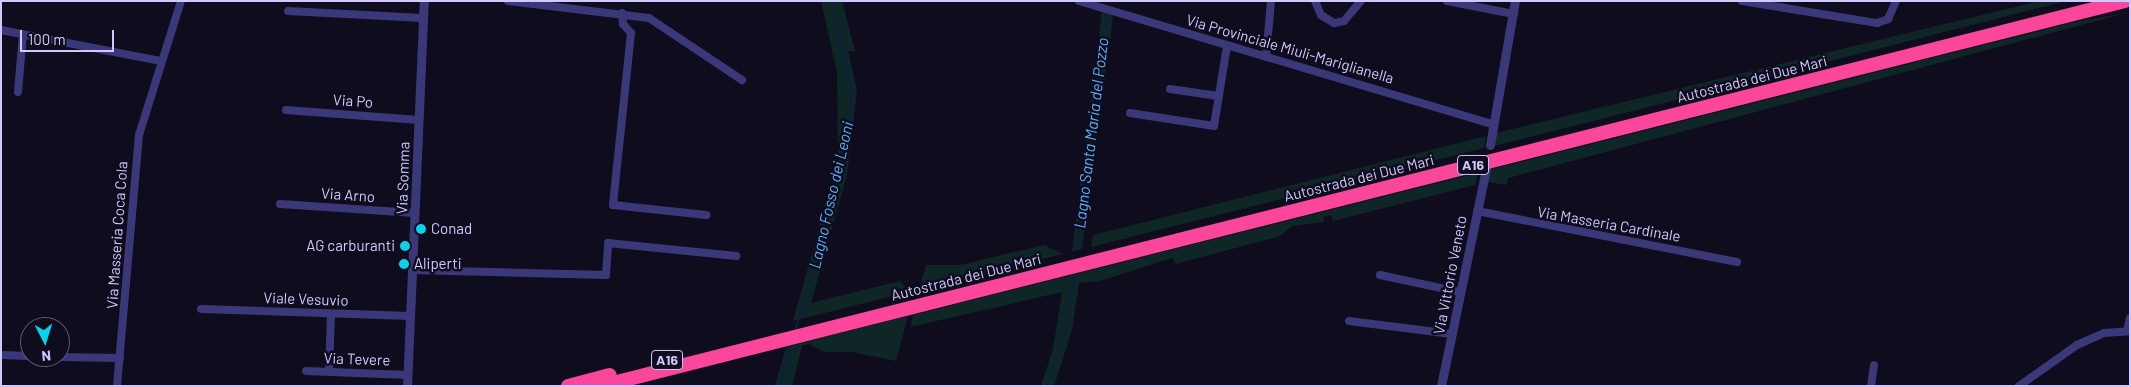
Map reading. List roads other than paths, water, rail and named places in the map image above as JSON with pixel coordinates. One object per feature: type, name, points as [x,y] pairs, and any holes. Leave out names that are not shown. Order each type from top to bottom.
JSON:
[{"type":"highway","name":"Autostrada dei Due Mari","points":[[601,386],[823,325],[2091,1]]},
{"type":"highway","name":"Autostrada dei Due Mari","points":[[823,325],[2125,1]]},
{"type":"highway","name":"Autostrada dei Due Mari","points":[[568,386],[766,340]]},
{"type":"street","name":"Via Masseria Coca Cola","points":[[117,386],[137,148],[160,61],[181,1]]},
{"type":"street","name":"Via Somma","points":[[407,386],[424,1]]},
{"type":"street","points":[[508,1],[622,13],[649,18],[742,80]]},
{"type":"street","points":[[589,11],[590,1]]},
{"type":"street","name":"Via Provinciale Miuli-Mariglianella","points":[[1078,1],[1494,124]]},
{"type":"street","points":[[1266,57],[1270,1]]},
{"type":"street","points":[[1315,1],[1321,15],[1334,23],[1344,21],[1361,1]]},
{"type":"street","points":[[1446,1],[1514,14]]},
{"type":"street","points":[[1490,145],[1515,1]]},
{"type":"street","points":[[1742,1],[1877,23],[1888,20],[1896,1]]},
{"type":"street","points":[[288,11],[423,18]]},
{"type":"street","points":[[622,13],[623,24],[631,33],[613,205],[706,215]]},
{"type":"street","points":[[1,30],[160,61]]},
{"type":"street","points":[[18,92],[23,34]]},
{"type":"street","points":[[1130,113],[1214,126],[1227,46]]},
{"type":"street","points":[[1170,89],[1218,96]]},
{"type":"street","name":"Via Po","points":[[286,110],[419,120]]},
{"type":"street","name":"Via Vittorio Veneto","points":[[1441,386],[1486,169]]},
{"type":"street","name":"Via Arno","points":[[280,204],[415,213]]},
{"type":"street","name":"Via Masseria Cardinale","points":[[1476,211],[1737,262]]},
{"type":"street","points":[[412,270],[606,275],[608,243],[736,256]]},
{"type":"street","points":[[1380,276],[1460,292]]},
{"type":"street","name":"Viale Vesuvio","points":[[201,309],[411,316]]},
{"type":"street","points":[[329,372],[331,314]]},
{"type":"street","points":[[2019,386],[2077,345],[2104,333],[2129,331],[2130,318]]},
{"type":"street","points":[[1349,320],[1452,334]]},
{"type":"street","points":[[1,355],[20,356]]},
{"type":"street","points":[[70,357],[120,358]]},
{"type":"street","points":[[1870,386],[1874,365]]},
{"type":"street","name":"Via Tevere","points":[[306,371],[408,374]]},
{"type":"waterway","name":"Lagno Fosso dei Leoni","points":[[795,332],[850,122],[851,88],[832,1]]},
{"type":"waterway","name":"Lagno Santa Maria del Pozzo","points":[[1076,250],[1107,15]]},
{"type":"waterway","name":"Lagno Santa Maria del Pozzo","points":[[1047,386],[1067,324],[1073,275]]},
{"type":"waterway","name":"Lagno Fosso dei Leoni","points":[[779,386],[792,344]]},
{"type":"place","name":"Conad","points":[[421,229]]},
{"type":"place","name":"AG carburanti","points":[[405,246]]},
{"type":"place","name":"Aliperti","points":[[404,264]]}]
